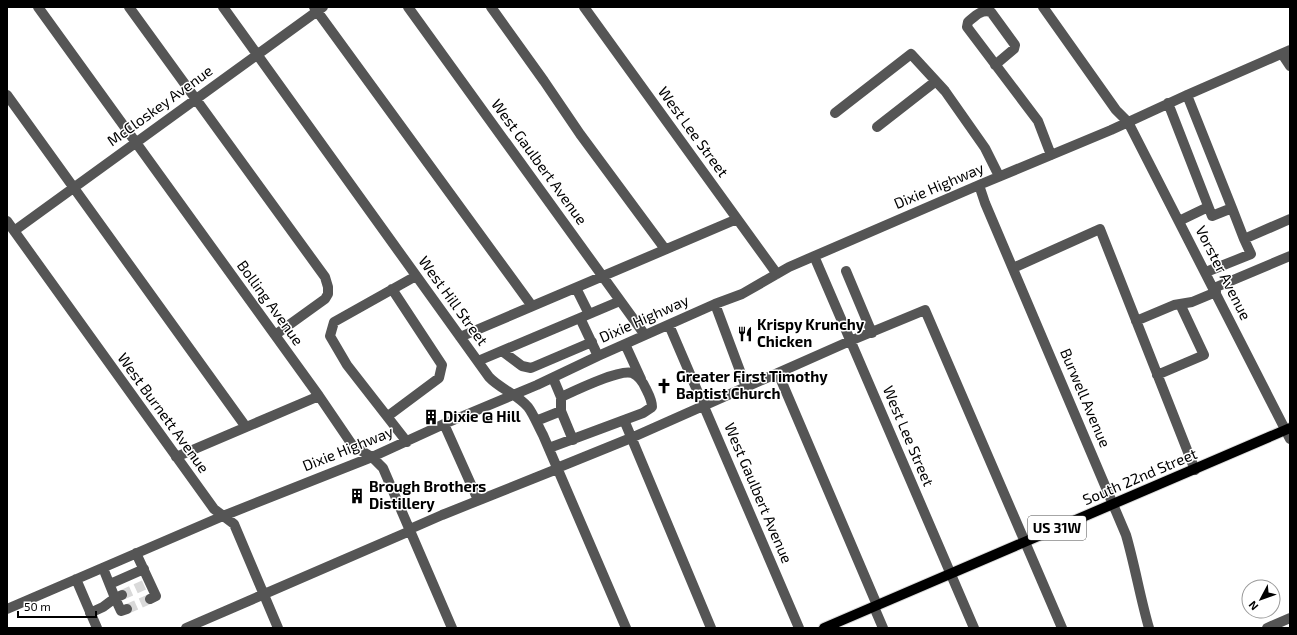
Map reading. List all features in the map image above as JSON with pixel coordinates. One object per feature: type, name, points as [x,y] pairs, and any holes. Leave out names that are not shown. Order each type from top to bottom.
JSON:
[{"type":"main road","name":"South 22nd Street","points":[[824,628],[1194,470],[1289,432]]},
{"type":"street","name":"Bolling Avenue","points":[[38,7],[354,446],[372,457],[383,468],[452,628]]},
{"type":"street","points":[[129,7],[327,282],[328,294],[325,299],[275,335]]},
{"type":"street","name":"West Hill Street","points":[[223,7],[494,383],[513,395],[527,407],[536,421],[549,448],[626,628]]},
{"type":"street","name":"West Gaulbert Avenue","points":[[408,7],[645,335]]},
{"type":"street","points":[[491,7],[580,134],[665,249]]},
{"type":"street","name":"West Lee Street","points":[[584,7],[777,274]]},
{"type":"street","name":"Vorster Avenue","points":[[1043,7],[1116,110],[1128,122],[1289,432]]},
{"type":"street","name":"McCloskey Avenue","points":[[14,231],[318,8]]},
{"type":"street","points":[[318,8],[532,306]]},
{"type":"street","points":[[995,65],[1014,49],[1015,44],[991,12],[986,10],[982,11],[968,22],[967,27],[995,65],[1038,121],[1051,155]]},
{"type":"street","points":[[1286,52],[1290,66]]},
{"type":"street","name":"Dixie Highway","points":[[8,607],[223,516],[407,442],[444,424],[554,377],[645,335],[742,294],[789,267],[1128,122],[1286,52]]},
{"type":"street","points":[[835,113],[911,54],[945,91],[985,148],[999,176]]},
{"type":"street","points":[[877,127],[936,82]]},
{"type":"street","points":[[7,95],[246,427]]},
{"type":"street","points":[[1187,95],[1251,254],[1206,272]]},
{"type":"street","points":[[1168,104],[1212,216],[1232,208]]},
{"type":"street","name":"Burwell Avenue","points":[[979,185],[984,203],[1126,535],[1133,558],[1142,607],[1149,628]]},
{"type":"street","points":[[1179,221],[1208,207]]},
{"type":"street","points":[[460,337],[737,219]]},
{"type":"street","points":[[1244,238],[1290,219]]},
{"type":"street","name":"West Burnett Avenue","points":[[7,222],[214,509],[234,524],[278,628]]},
{"type":"street","points":[[1013,268],[1100,229],[1194,470]]},
{"type":"street","name":"West Lee Street","points":[[814,256],[974,628]]},
{"type":"street","points":[[1136,321],[1174,305],[1192,302],[1290,256]]},
{"type":"street","points":[[846,271],[872,333]]},
{"type":"street","points":[[407,442],[348,365],[330,336],[334,322],[416,276]]},
{"type":"street","points":[[576,288],[592,342],[598,356]]},
{"type":"street","points":[[388,416],[439,378],[442,365],[392,289]]},
{"type":"street","points":[[478,361],[620,301]]},
{"type":"street","points":[[716,304],[746,388]]},
{"type":"street","points":[[1157,375],[1204,355],[1180,304]]},
{"type":"street","points":[[186,628],[478,500],[631,438],[850,341],[925,310],[1062,628]]},
{"type":"street","name":"West Gaulbert Avenue","points":[[670,325],[799,628]]},
{"type":"street","points":[[502,350],[522,366],[530,368],[592,342]]},
{"type":"street","points":[[549,448],[643,413],[652,407],[652,402],[625,344]]},
{"type":"street","points":[[546,361],[554,377],[561,397],[561,410],[573,440]]},
{"type":"street","points":[[561,397],[602,379],[621,373],[631,373],[642,380]]},
{"type":"street","points":[[778,373],[883,628]]},
{"type":"street","points":[[176,457],[319,396]]},
{"type":"street","points":[[536,421],[561,410]]},
{"type":"street","points":[[624,420],[711,628]]},
{"type":"street","points":[[444,424],[478,500]]},
{"type":"street","points":[[136,553],[144,569],[147,583],[156,596],[150,599]]},
{"type":"street","points":[[103,568],[110,584],[119,597],[122,611],[127,609]]},
{"type":"street","points":[[110,584],[144,569]]},
{"type":"street","points":[[76,579],[97,628]]},
{"type":"street","points":[[90,613],[119,597]]},
{"type":"street","points":[[1267,628],[1290,618]]},
{"type":"tunnel","points":[[122,595],[144,585]]},
{"type":"tunnel","points":[[127,609],[150,599]]},
{"type":"place","name":"Krispy Krunchy Chicken","points":[[745,334]]},
{"type":"place","name":"Greater First Timothy Baptist Church","points":[[664,386]]},
{"type":"place","name":"Dixie @ Hill","points":[[431,417]]},
{"type":"place","name":"Brough Brothers Distillery","points":[[357,496]]}]
